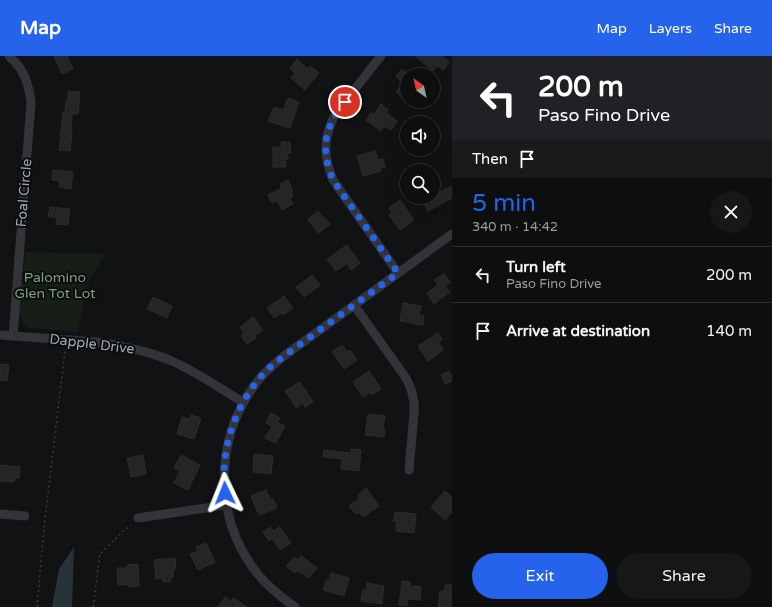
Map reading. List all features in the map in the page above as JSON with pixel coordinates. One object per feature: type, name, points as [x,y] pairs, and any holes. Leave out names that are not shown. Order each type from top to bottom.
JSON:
[{"type":"street","name":"Foal Circle","points":[[9,56],[19,66],[25,78],[30,90],[31,102],[13,336]]},
{"type":"street","points":[[381,56],[336,113],[327,134],[325,153],[333,180],[398,273]]},
{"type":"street","points":[[295,607],[264,581],[250,564],[235,535],[228,515],[224,471],[227,446],[237,415],[260,378],[267,370],[284,356],[452,234]]},
{"type":"street","points":[[354,305],[406,378],[411,389],[414,402],[414,413],[409,470]]},
{"type":"street","name":"Dapple Drive","points":[[0,335],[112,344],[144,351],[187,369],[244,402]]},
{"type":"street","points":[[138,518],[226,505]]},
{"type":"street","points":[[0,514],[25,516]]},
{"type":"street","points":[[278,607],[284,599]]},
{"type":"path","points":[[37,607],[44,528],[66,340]]},
{"type":"path","points":[[93,607],[100,554],[138,518]]},
{"type":"green space","name":"Palomino Glen Tot Lot","points":[[26,252],[105,254],[86,289],[78,332],[30,328],[24,323],[19,313]]},
{"type":"shaded area","points":[[74,547],[72,607],[52,607],[59,569]]},
{"type":"building","points":[[54,56],[67,56],[73,69],[62,74]]},
{"type":"building","points":[[415,56],[442,56],[449,62],[443,70],[438,66],[436,68],[429,68]]},
{"type":"building","points":[[297,59],[308,69],[310,66],[319,73],[305,90],[291,78],[295,73],[290,68]]},
{"type":"building","points":[[400,72],[400,80],[396,77]]},
{"type":"building","points":[[400,87],[400,95],[396,92]]},
{"type":"building","points":[[68,91],[80,92],[78,114],[72,114],[70,151],[59,150],[63,112],[65,112],[66,100],[68,100]]},
{"type":"building","points":[[288,98],[299,102],[290,128],[268,121],[274,107],[283,110]]},
{"type":"building","points":[[381,104],[388,110],[386,113],[397,121],[391,130],[385,126],[381,131],[366,120],[371,113],[374,114]]},
{"type":"building","points":[[281,142],[290,142],[291,153],[288,153],[288,159],[285,159],[286,167],[273,167],[273,147],[282,147]]},
{"type":"building","points":[[375,151],[378,160],[383,159],[385,167],[380,168],[381,171],[363,176],[357,156]]},
{"type":"building","points":[[53,170],[73,172],[71,189],[59,187],[60,181],[52,180]]},
{"type":"building","points":[[288,180],[293,191],[291,192],[293,196],[290,198],[293,204],[282,210],[277,201],[272,203],[268,195],[282,188],[280,184]]},
{"type":"building","points":[[452,186],[452,198],[428,211],[424,204],[440,204],[440,192]]},
{"type":"building","points":[[400,200],[400,204],[403,204],[414,220],[400,230],[389,215],[392,213],[389,208]]},
{"type":"building","points":[[50,207],[70,209],[68,225],[56,224],[57,218],[48,216]]},
{"type":"building","points":[[318,211],[330,224],[318,233],[308,219]]},
{"type":"building","points":[[347,245],[360,263],[351,270],[347,263],[336,271],[327,259]]},
{"type":"building","points":[[444,274],[450,282],[445,286],[450,292],[434,304],[427,293],[438,285],[434,280]]},
{"type":"building","points":[[312,275],[320,285],[304,297],[296,287]]},
{"type":"building","points":[[284,296],[293,308],[283,315],[281,313],[274,318],[267,308]]},
{"type":"building","points":[[153,297],[172,306],[167,318],[147,309]]},
{"type":"building","points":[[403,303],[421,306],[419,315],[424,316],[423,325],[400,321]]},
{"type":"building","points":[[253,317],[263,330],[255,336],[256,338],[247,344],[241,336],[244,333],[240,327]]},
{"type":"building","points":[[438,333],[442,339],[438,342],[443,350],[428,361],[418,346]]},
{"type":"building","points":[[342,345],[347,352],[350,350],[357,360],[344,369],[332,352]]},
{"type":"building","points":[[0,364],[9,365],[7,381],[0,380]]},
{"type":"building","points":[[369,371],[381,389],[372,395],[370,392],[363,397],[353,382]]},
{"type":"building","points":[[449,371],[452,381],[445,384],[441,375]]},
{"type":"building","points":[[300,382],[313,402],[305,407],[303,403],[296,408],[285,391]]},
{"type":"building","points":[[271,413],[280,418],[277,422],[285,426],[276,443],[265,438],[272,426],[266,423]]},
{"type":"building","points":[[368,414],[385,416],[383,429],[385,429],[384,437],[365,435]]},
{"type":"building","points":[[191,415],[201,418],[194,439],[177,434],[182,417],[190,419]]},
{"type":"building","points":[[351,449],[361,450],[359,471],[341,469],[342,459],[323,457],[324,450],[351,453]]},
{"type":"building","points":[[254,454],[273,456],[271,474],[253,472]]},
{"type":"building","points":[[143,455],[146,474],[131,477],[127,458]]},
{"type":"building","points":[[181,455],[200,465],[188,490],[174,483],[180,471],[174,468]]},
{"type":"building","points":[[0,465],[20,467],[19,478],[15,478],[14,482],[0,481]]},
{"type":"building","points":[[366,488],[379,506],[363,517],[359,512],[356,514],[349,506],[360,498],[358,495]]},
{"type":"building","points":[[266,490],[271,500],[273,499],[277,508],[259,515],[251,496]]},
{"type":"building","points":[[445,491],[452,497],[452,512],[445,520],[431,507]]},
{"type":"building","points":[[395,512],[416,514],[414,533],[396,531],[397,521],[393,521]]},
{"type":"building","points":[[271,527],[273,531],[280,527],[291,543],[280,550],[272,538],[269,541],[263,532]]},
{"type":"building","points":[[206,543],[215,562],[198,570],[190,554],[198,551],[196,547]]},
{"type":"building","points":[[301,556],[317,568],[308,578],[297,571],[295,573],[286,566],[294,557],[298,560]]},
{"type":"building","points":[[175,558],[176,568],[173,569],[173,577],[170,577],[171,581],[163,582],[162,578],[156,579],[154,560]]},
{"type":"building","points":[[138,564],[139,586],[128,587],[128,584],[118,585],[117,568],[127,568],[127,565]]},
{"type":"building","points":[[331,573],[349,578],[344,596],[323,590],[326,580],[329,580]]},
{"type":"building","points":[[402,581],[410,582],[410,586],[421,587],[420,600],[407,599],[407,606],[399,605]]},
{"type":"building","points":[[367,583],[384,586],[382,604],[361,601],[363,589],[366,590]]},
{"type":"building","points":[[445,585],[452,585],[452,607],[438,607],[440,591],[444,591]]},
{"type":"building","points":[[225,597],[231,601],[233,598],[247,607],[218,607]]},
{"type":"route","points":[[225,493],[224,471],[230,435],[237,415],[260,378],[284,356],[398,273],[333,180],[328,167],[325,153],[327,134],[336,113],[345,102]]}]
